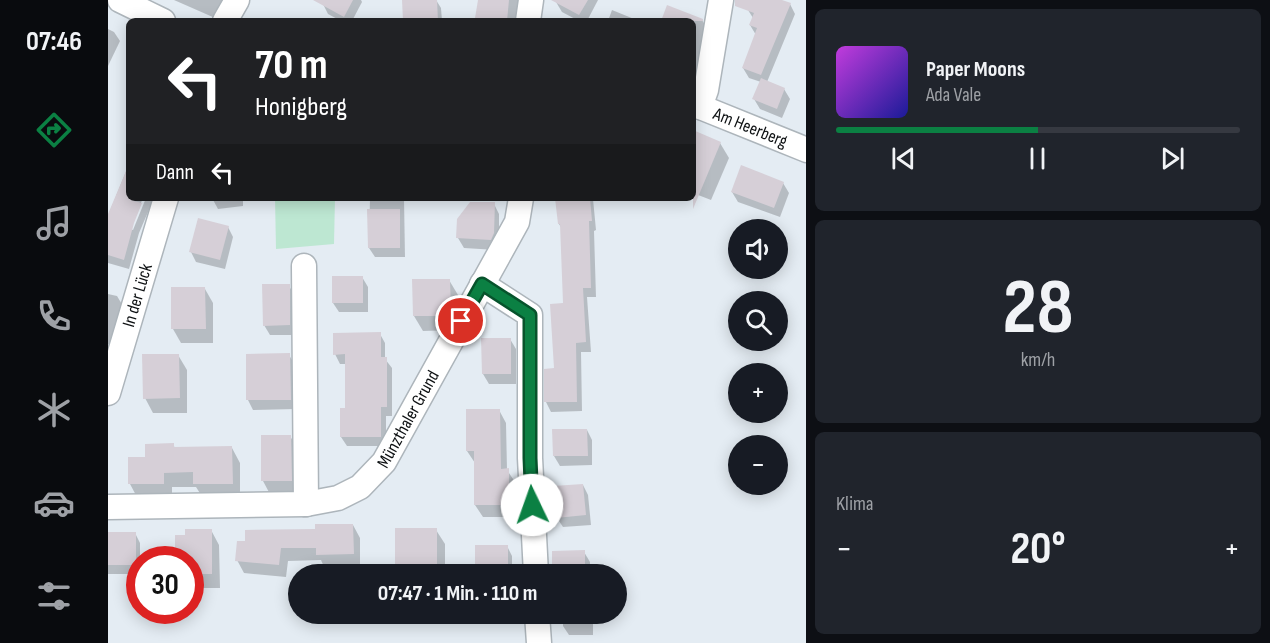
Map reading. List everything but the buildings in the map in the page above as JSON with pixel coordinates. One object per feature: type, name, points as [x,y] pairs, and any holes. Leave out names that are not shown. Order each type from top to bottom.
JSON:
[{"type":"street","points":[[120,0],[157,18]]},
{"type":"street","points":[[227,18],[237,0]]},
{"type":"street","points":[[528,18],[531,0]]},
{"type":"street","points":[[697,105],[706,90],[721,0]]},
{"type":"street","name":"Am Heerberg","points":[[697,105],[806,150]]},
{"type":"street","name":"In der Lück","points":[[108,393],[165,201]]},
{"type":"street","name":"Münzthaler Grund","points":[[108,507],[306,504],[338,498],[360,487],[384,462],[517,222],[520,201]]},
{"type":"street","points":[[304,266],[306,504]]},
{"type":"street","points":[[482,284],[530,315],[530,458],[535,564]]},
{"type":"street","points":[[538,624],[539,643]]},
{"type":"green space","points":[[275,201],[335,201],[334,244],[276,249]]},
{"type":"route","points":[[461,321],[482,284],[530,315],[532,505]]}]
